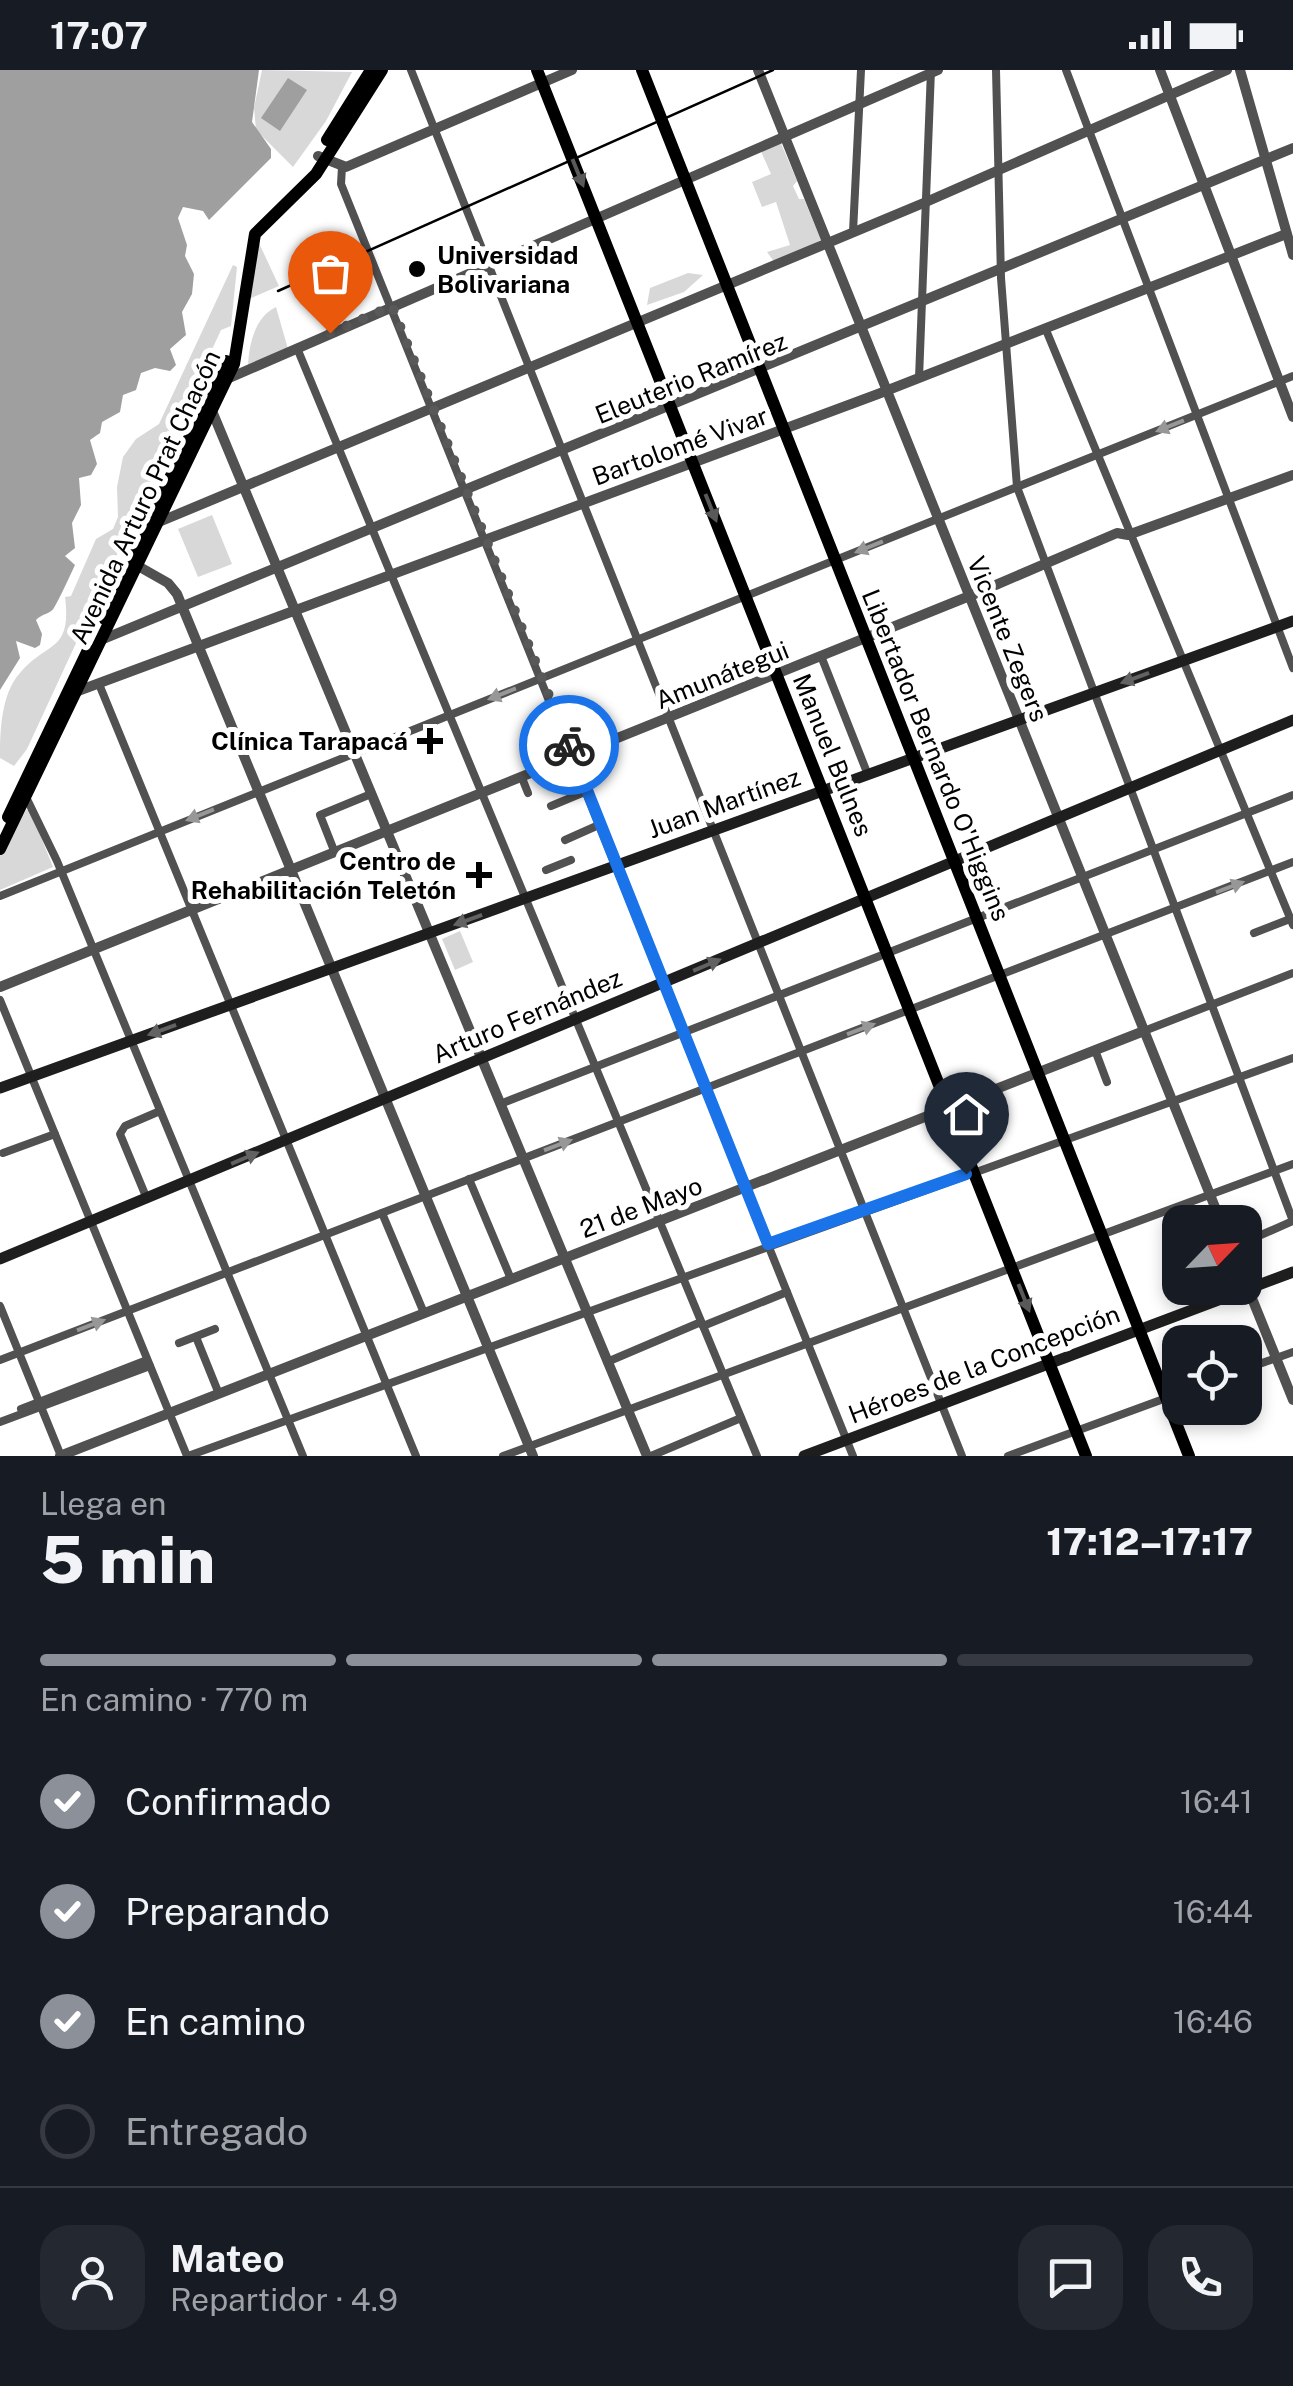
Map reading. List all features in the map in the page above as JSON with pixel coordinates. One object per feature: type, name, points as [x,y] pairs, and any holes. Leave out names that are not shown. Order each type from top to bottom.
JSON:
[{"type":"main road","name":"Avenida Arturo Prat Chacón","points":[[0,832],[78,691],[228,354],[247,232],[260,212],[322,158],[370,70]]},
{"type":"main road","name":"Avenida Arturo Prat Chacón","points":[[0,849],[86,654],[159,522],[227,379],[240,342],[255,234],[322,158],[382,70]]},
{"type":"main road","name":"Libertador Bernardo O'Higgins","points":[[642,70],[1162,1388]]},
{"type":"main road","name":"Manuel Bulnes","points":[[540,76],[1086,1456]]},
{"type":"main road","name":"Juan Martínez","points":[[0,1088],[1293,621]]},
{"type":"main road","points":[[86,654],[102,640]]},
{"type":"main road","name":"Arturo Fernández","points":[[1,1260],[1293,720]]},
{"type":"main road","name":"Héroes de la Concepción","points":[[1262,1281],[1293,1272]]},
{"type":"main road","name":"Héroes de la Concepción","points":[[804,1456],[1198,1305]]},
{"type":"main road","name":"Libertador Bernardo O'Higgins","points":[[1177,1425],[1189,1456]]},
{"type":"street","points":[[412,70],[962,1456]]},
{"type":"street","points":[[322,158],[342,167],[435,129],[540,76],[572,70]]},
{"type":"street","name":"Vicente Zegers","points":[[758,70],[1214,1205]]},
{"type":"street","points":[[854,232],[861,70]]},
{"type":"street","points":[[996,70],[1000,271],[1017,487],[1293,1221],[1262,1235]]},
{"type":"street","points":[[1066,70],[1293,668]]},
{"type":"street","points":[[1160,70],[1293,417]]},
{"type":"street","points":[[159,522],[998,172],[1227,70]]},
{"type":"street","points":[[1240,70],[1263,161],[1290,233],[1293,255]]},
{"type":"street","points":[[227,379],[933,71],[919,378]]},
{"type":"street","name":"Eleuterio Ramírez","points":[[102,640],[861,330],[1293,148]]},
{"type":"street","points":[[342,167],[342,184],[853,1456]]},
{"type":"street","name":"Bartolomé Vivar","points":[[78,691],[886,391],[1290,233]]},
{"type":"street","points":[[1046,330],[1292,922],[1254,933]]},
{"type":"street","points":[[297,348],[757,1456]]},
{"type":"street","points":[[0,896],[1293,376]]},
{"type":"street","points":[[212,411],[648,1456],[742,1418]]},
{"type":"street","name":"Amunátegui","points":[[0,988],[1118,533],[1128,534],[1293,475]]},
{"type":"street","points":[[135,560],[168,582],[182,607],[532,1451]]},
{"type":"street","points":[[821,656],[868,775]]},
{"type":"street","points":[[99,684],[416,1456]]},
{"type":"street","points":[[522,778],[528,793]]},
{"type":"street","points":[[551,806],[587,790]]},
{"type":"street","points":[[24,793],[62,871],[302,1456]]},
{"type":"street","points":[[335,853],[320,814],[371,794]]},
{"type":"street","points":[[500,1104],[1293,795]]},
{"type":"street","points":[[565,840],[600,824]]},
{"type":"street","points":[[562,885],[550,868],[571,860]]},
{"type":"street","points":[[0,1360],[1293,862]]},
{"type":"street","name":"21 de Mayo","points":[[61,1456],[1293,973]]},
{"type":"street","points":[[0,1000],[187,1456],[1293,1058]]},
{"type":"street","points":[[1095,1050],[1107,1082]]},
{"type":"street","points":[[147,1200],[120,1134],[125,1126],[160,1111]]},
{"type":"street","points":[[3,1153],[55,1134]]},
{"type":"street","points":[[503,1456],[532,1451],[628,1410],[1293,1164]]},
{"type":"street","points":[[469,1179],[511,1279]]},
{"type":"street","points":[[382,1213],[424,1313]]},
{"type":"street","points":[[608,1362],[787,1292]]},
{"type":"street","points":[[1254,1305],[1293,1400]]},
{"type":"street","points":[[0,1308],[61,1456]]},
{"type":"street","points":[[179,1343],[215,1329]]},
{"type":"street","points":[[196,1337],[218,1394]]},
{"type":"street","points":[[1262,1363],[1293,1352]]},
{"type":"street","points":[[0,1419],[149,1363]]},
{"type":"street","points":[[1008,1456],[1162,1399]]},
{"type":"shaded area","points":[[0,70],[259,70],[252,122],[271,149],[271,158],[209,220],[203,211],[183,207],[178,218],[187,245],[185,256],[194,274],[192,294],[182,312],[186,335],[170,349],[176,365],[170,371],[155,368],[141,373],[136,390],[123,395],[120,412],[102,422],[100,433],[90,440],[97,464],[91,475],[79,478],[81,505],[72,523],[75,548],[65,556],[75,565],[53,609],[36,620],[42,634],[40,645],[35,648],[16,641],[20,658],[0,690]]},
{"type":"shaded area","points":[[262,70],[352,72],[326,121],[293,167],[256,130],[254,108]]},
{"type":"shaded area","points":[[288,78],[307,90],[280,131],[261,118]]},
{"type":"shaded area","points":[[780,141],[797,181],[793,186],[799,199],[804,199],[821,240],[775,263],[767,252],[790,245],[776,202],[762,207],[752,182],[771,174],[759,147]]},
{"type":"shaded area","points":[[259,243],[279,286],[249,299]]},
{"type":"shaded area","points":[[233,265],[237,267],[231,326],[221,330],[27,749],[14,766],[0,758],[1,725],[9,691],[20,673],[61,637],[65,628],[65,597],[71,596],[96,539],[113,529],[118,517],[117,487],[123,457],[136,439],[159,424]]},
{"type":"shaded area","points":[[688,273],[703,275],[684,292],[647,305],[650,288]]},
{"type":"shaded area","points":[[276,307],[288,349],[248,365],[258,324]]},
{"type":"shaded area","points":[[212,515],[232,564],[198,577],[178,529]]},
{"type":"shaded area","points":[[26,810],[30,810],[53,867],[0,890],[0,856]]},
{"type":"shaded area","points":[[460,931],[473,962],[455,970],[442,939]]},
{"type":"tram line","points":[[278,291],[773,70]]},
{"type":"way so far","points":[[330,333],[392,306],[569,745]]},
{"type":"place","name":"Universidad Bolivariana","points":[[417,269]]},
{"type":"place","name":"Clínica Tarapacá","points":[[430,741]]},
{"type":"place","name":"Centro de Rehabilitación Teletón","points":[[479,875]]},
{"type":"route","points":[[569,745],[768,1244],[966,1174]]}]
